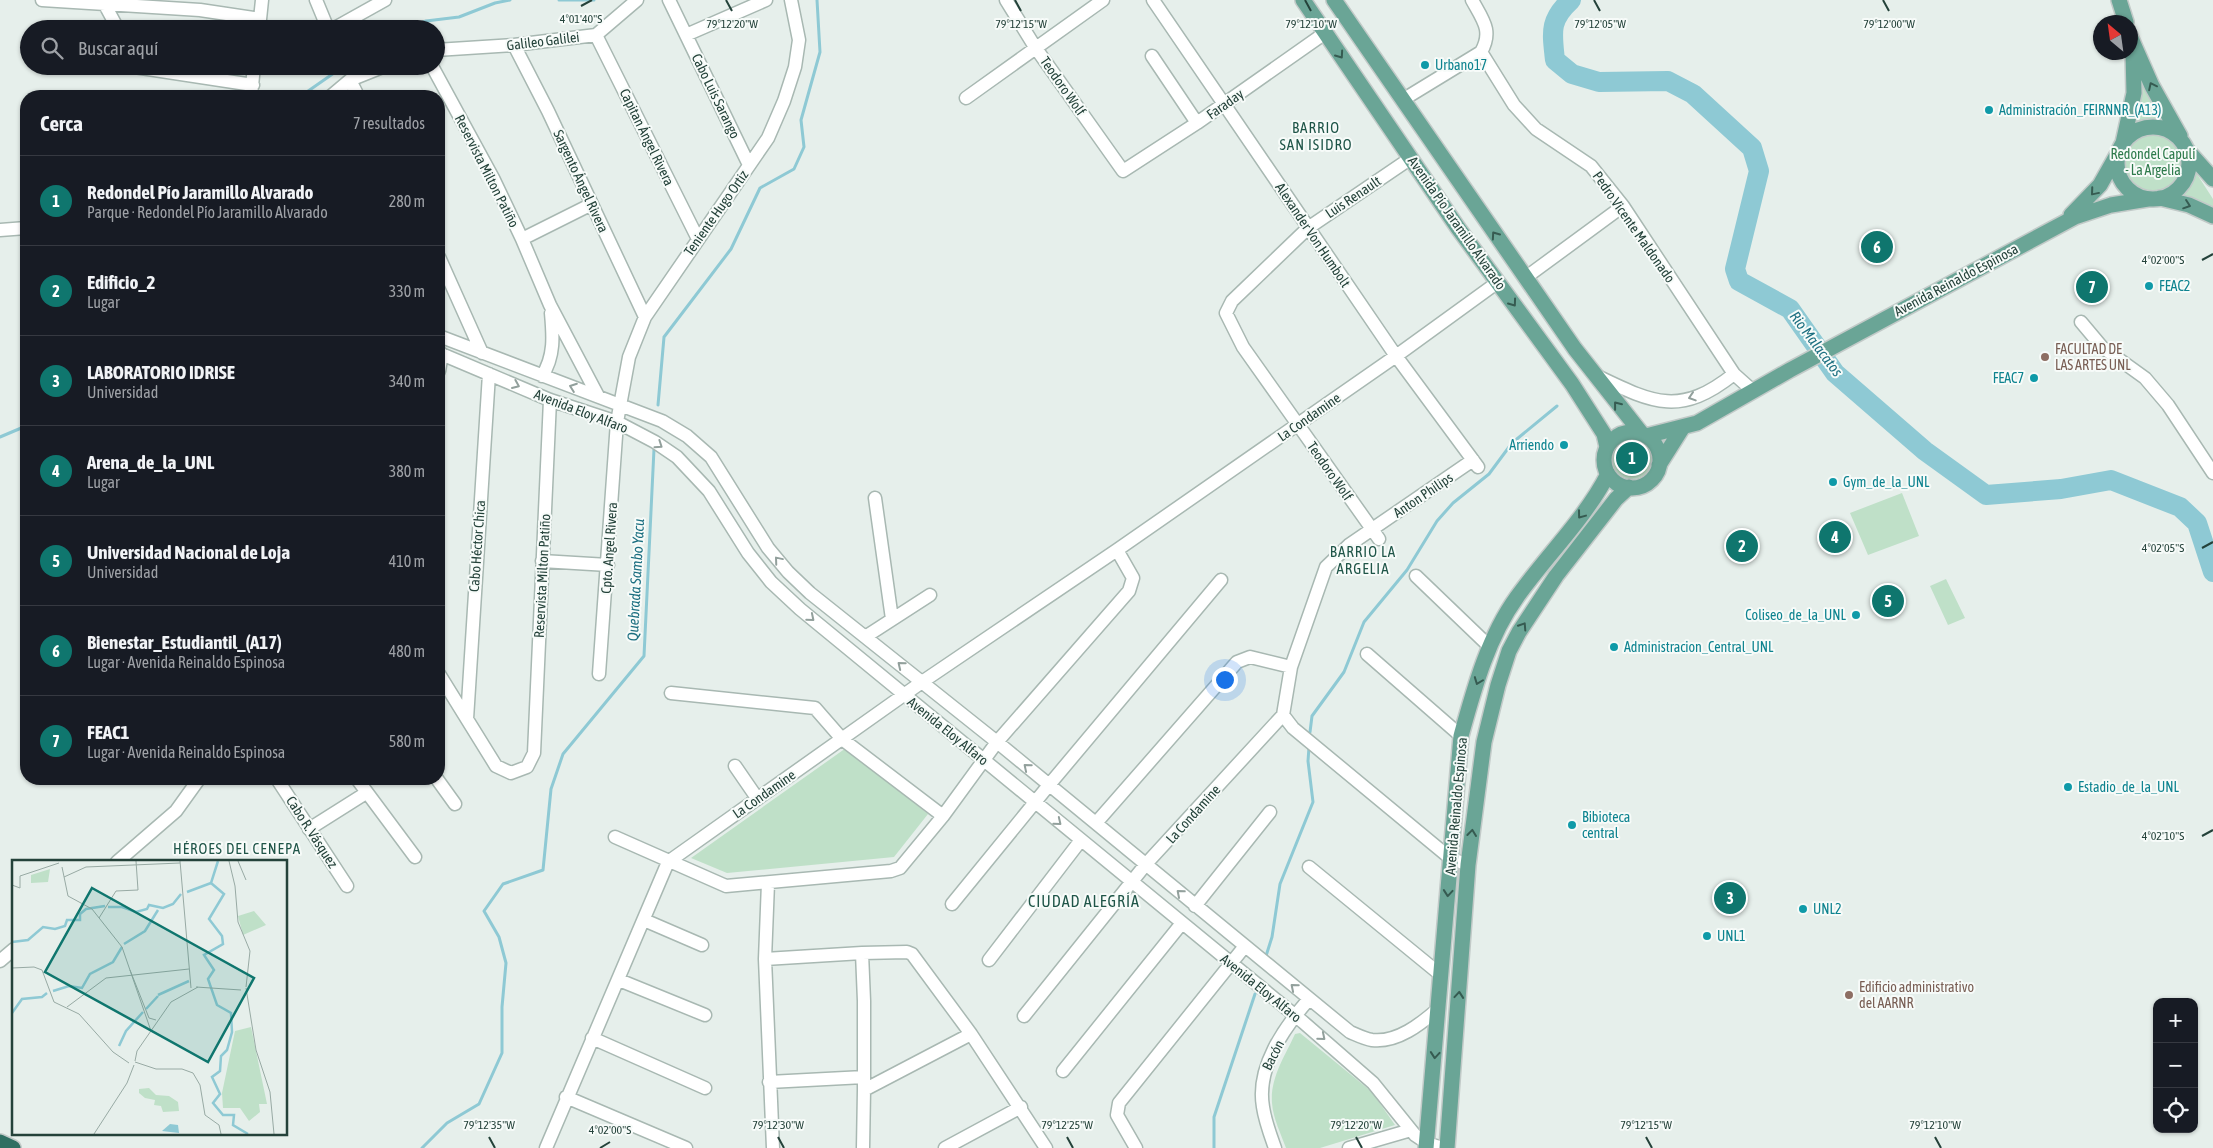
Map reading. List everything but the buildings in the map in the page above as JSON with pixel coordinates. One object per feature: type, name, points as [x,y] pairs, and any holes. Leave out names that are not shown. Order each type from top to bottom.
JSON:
[{"type":"highway","points":[[0,1142],[13,1148]]},
{"type":"main road","name":"Avenida Pío Jaramillo Alvarado","points":[[1303,0],[1458,228],[1549,351],[1604,434],[1607,447]]},
{"type":"main road","name":"Avenida Pío Jaramillo Alvarado","points":[[1334,0],[1567,338],[1594,375],[1644,435]]},
{"type":"main road","points":[[2119,0],[2124,15]]},
{"type":"main road","points":[[2138,55],[2152,86],[2186,147],[2189,161],[2186,178],[2176,191],[2154,198]]},
{"type":"main road","points":[[2132,60],[2134,93],[2118,168],[2124,184],[2132,192],[2189,205],[2213,216]]},
{"type":"main road","points":[[1368,94],[1389,79]]},
{"type":"main road","points":[[2121,147],[2134,132],[2154,127],[2173,133],[2213,178]]},
{"type":"main road","name":"Avenida Reinaldo Espinosa","points":[[2058,225],[2088,200],[2100,185],[2121,147]]},
{"type":"main road","name":"Avenida Reinaldo Espinosa","points":[[1644,435],[1697,423],[1788,371],[2058,225],[2093,210],[2154,198]]},
{"type":"main road","points":[[1458,228],[1479,212]]},
{"type":"main road","points":[[1549,351],[1567,338]]},
{"type":"main road","points":[[1659,465],[1659,455],[1656,446],[1644,435],[1622,434],[1611,441],[1604,458],[1608,474],[1617,483],[1629,487],[1641,486],[1650,481],[1656,473],[1683,427]]},
{"type":"main road","name":"Avenida Reinaldo Espinosa","points":[[1427,1146],[1461,736],[1474,690],[1490,647],[1507,612],[1581,515],[1608,474]]},
{"type":"main road","name":"Avenida Reinaldo Espinosa","points":[[1447,1148],[1468,865],[1484,742],[1498,685],[1509,651],[1556,576],[1616,499],[1629,487]]},
{"type":"street","points":[[42,0],[105,5],[145,3],[201,5],[247,20]]},
{"type":"street","points":[[260,20],[262,0]]},
{"type":"street","points":[[316,0],[324,20]]},
{"type":"street","name":"Galileo Galilei","points":[[445,49],[514,45],[596,35],[637,0]]},
{"type":"street","name":"Cabo Luis Sarango","points":[[669,0],[750,165]]},
{"type":"street","points":[[686,35],[766,0]]},
{"type":"street","name":"Teniente Hugo Ortiz","points":[[617,422],[629,357],[645,317],[768,138],[784,101],[795,67],[799,40],[791,0]]},
{"type":"street","name":"Teodoro Wolf","points":[[1006,0],[1035,47],[1123,171]]},
{"type":"street","points":[[966,98],[1103,0]]},
{"type":"street","name":"Alexander Von Humbolt","points":[[1153,0],[1396,356],[1476,464]]},
{"type":"street","points":[[1404,99],[1481,52],[1488,40],[1485,24],[1472,0]]},
{"type":"street","points":[[348,20],[381,1]]},
{"type":"street","points":[[105,5],[113,20]]},
{"type":"street","name":"Faraday","points":[[1123,171],[1197,123],[1325,33]]},
{"type":"street","name":"Capitan Ángel Rivera","points":[[596,35],[698,239]]},
{"type":"street","name":"Sargento Ángel Rivera","points":[[514,45],[548,111],[645,317]]},
{"type":"street","name":"Pedro Vicente Maldonado","points":[[1481,52],[1514,105],[1536,130],[1591,166],[1623,206],[1734,374],[1753,391]]},
{"type":"street","points":[[1152,56],[1197,123]]},
{"type":"street","points":[[173,75],[247,90]]},
{"type":"street","points":[[252,90],[253,75]]},
{"type":"street","points":[[338,90],[350,80],[362,75]]},
{"type":"street","name":"Reservista Milton Patiño","points":[[437,75],[493,178],[550,305],[598,396]]},
{"type":"street","points":[[350,80],[355,90]]},
{"type":"street","name":"Luis Renault","points":[[1232,301],[1308,228],[1411,158]]},
{"type":"street","points":[[522,239],[592,204]]},
{"type":"street","points":[[1525,278],[1623,206]]},
{"type":"street","points":[[0,230],[20,228]]},
{"type":"street","points":[[445,271],[482,353]]},
{"type":"street","name":"La Condamine","points":[[668,862],[922,682],[1298,425],[1498,282]]},
{"type":"street","name":"Teodoro Wolf","points":[[1232,301],[1227,308],[1227,319],[1243,347],[1375,534]]},
{"type":"street","name":"Reservista Milton Patiño","points":[[542,376],[548,366],[552,351],[550,305]]},
{"type":"street","points":[[2081,322],[2102,347],[2145,378],[2168,405],[2213,473]]},
{"type":"street","name":"Avenida Eloy Alfaro","points":[[445,338],[619,403],[662,421],[687,436],[710,457],[759,534],[788,572],[804,588],[997,742],[1350,1032],[1371,1040],[1387,1040],[1419,1026],[1439,1008]]},
{"type":"street","name":"Avenida Eloy Alfaro","points":[[445,355],[550,400],[617,422],[655,442],[676,457],[709,491],[742,544],[771,582],[800,609],[1295,1015],[1373,1083],[1411,1130],[1427,1146],[1442,1148]]},
{"type":"street","name":"Cabo Héctor Chica","points":[[467,719],[489,374]]},
{"type":"street","points":[[1594,375],[1632,393],[1656,401],[1669,402],[1702,394],[1734,374]]},
{"type":"street","name":"Reservista Milton Patiño","points":[[467,719],[492,762],[503,771],[511,773],[521,771],[532,760],[534,753],[550,400]]},
{"type":"street","name":"Cpto. Angel Rivera","points":[[599,674],[617,422]]},
{"type":"street","name":"Anton Philips","points":[[1291,667],[1326,567],[1349,546],[1375,534],[1476,464]]},
{"type":"street","points":[[875,498],[892,619]]},
{"type":"street","points":[[742,544],[759,534]]},
{"type":"street","points":[[615,837],[722,886],[731,887],[896,870],[902,866],[943,816],[997,742],[1129,591],[1133,578],[1117,550]]},
{"type":"street","points":[[542,561],[608,565]]},
{"type":"street","points":[[1416,576],[1490,647]]},
{"type":"street","points":[[952,904],[1048,785],[1221,580]]},
{"type":"street","points":[[865,636],[930,595]]},
{"type":"street","points":[[1367,654],[1461,736]]},
{"type":"street","points":[[1096,823],[1237,662],[1250,657],[1291,667],[1283,715],[1293,728],[1450,858],[1468,865]]},
{"type":"street","points":[[445,684],[467,719]]},
{"type":"street","points":[[671,694],[815,708],[842,739],[943,816]]},
{"type":"street","name":"La Condamine","points":[[1024,1016],[1146,864],[1283,715]]},
{"type":"street","points":[[735,766],[758,798]]},
{"type":"street","points":[[118,860],[176,811],[195,785]]},
{"type":"street","name":"Cabo R. Vásquez","points":[[281,785],[347,886]]},
{"type":"street","points":[[361,785],[415,857]]},
{"type":"street","points":[[441,785],[454,804]]},
{"type":"street","points":[[309,828],[366,793]]},
{"type":"street","points":[[1195,906],[1270,812]]},
{"type":"street","points":[[989,960],[1081,840]]},
{"type":"street","points":[[546,1148],[566,1097],[619,980],[668,862]]},
{"type":"street","points":[[1309,867],[1441,975]]},
{"type":"street","points":[[768,882],[765,959],[773,1148]]},
{"type":"street","points":[[644,920],[702,945]]},
{"type":"street","points":[[1063,1071],[1182,923]]},
{"type":"street","points":[[1136,1148],[1116,1115],[1119,1103],[1245,946]]},
{"type":"street","points":[[0,961],[12,951]]},
{"type":"street","points":[[765,959],[862,952],[907,952],[912,954],[971,1034],[1021,1107],[1046,1148]]},
{"type":"street","points":[[862,952],[863,1148]]},
{"type":"street","points":[[619,980],[705,1015]]},
{"type":"street","name":"Bacón","points":[[1275,1148],[1262,1105],[1263,1077],[1267,1063],[1295,1015],[1309,999]]},
{"type":"street","points":[[864,1090],[971,1034]]},
{"type":"street","points":[[592,1038],[705,1088]]},
{"type":"street","points":[[769,1082],[864,1077]]},
{"type":"street","points":[[566,1097],[686,1148]]},
{"type":"street","points":[[945,1148],[1021,1107]]},
{"type":"street","points":[[1349,1148],[1411,1130]]},
{"type":"green space","points":[[2140,75],[2146,93],[2162,121],[2152,119],[2135,125]]},
{"type":"green space","name":"Redondel Capulí - La Argelia","points":[[2147,133],[2159,133],[2174,141],[2182,156],[2182,168],[2174,183],[2159,191],[2147,191],[2132,183],[2124,168],[2124,156],[2132,141]]},
{"type":"green space","points":[[2195,171],[2213,199],[2213,207],[2183,194],[2192,182]]},
{"type":"green space","points":[[1632,439],[1646,445],[1652,459],[1646,473],[1632,479],[1618,473],[1612,459],[1618,445]]},
{"type":"green space","points":[[1902,493],[1919,536],[1868,555],[1850,513]]},
{"type":"green space","points":[[1946,579],[1965,618],[1948,625],[1930,586]]},
{"type":"green space","points":[[846,748],[928,814],[894,857],[727,873],[691,858]]},
{"type":"green space","points":[[1300,1033],[1372,1092],[1395,1125],[1320,1148],[1286,1148],[1274,1114],[1272,1103],[1273,1085],[1295,1034]]},
{"type":"waterway","points":[[434,20],[459,17],[495,3],[510,0]]},
{"type":"waterway","points":[[559,0],[594,0]]},
{"type":"waterway","name":"Quebrada Sambo Yacu","points":[[658,405],[664,337],[731,249],[760,188],[794,169],[804,147],[801,120],[820,52],[817,0]]},
{"type":"waterway","name":"Rio Malacatos","points":[[1571,0],[1555,20],[1553,42],[1555,60],[1572,74],[1599,82],[1668,81],[1693,94],[1752,148],[1759,171],[1735,269],[1739,281],[1790,309],[1835,373],[1925,451],[1986,495],[2061,489],[2111,480],[2180,507],[2197,523],[2213,572]]},
{"type":"waterway","points":[[310,90],[331,75]]},
{"type":"waterway","points":[[1310,732],[1312,716],[1344,672],[1364,622],[1407,570],[1437,521],[1453,503],[1489,474],[1512,443],[1557,406]]},
{"type":"waterway","points":[[0,437],[20,429]]},
{"type":"waterway","name":"Quebrada Sambo Yacu","points":[[422,1148],[447,1123],[479,1104],[502,1053],[502,1007],[506,963],[499,937],[484,911],[503,884],[543,870],[551,789],[563,754],[644,656],[654,449]]},
{"type":"waterway","points":[[1266,956],[1272,937],[1280,884],[1313,802],[1308,761],[1309,747]]},
{"type":"waterway","points":[[1214,1148],[1214,1117],[1255,994]]},
{"type":"place","name":"Urbano17","points":[[1425,65]]},
{"type":"place","name":"Administración_FEIRNNR_(A13)","points":[[1989,110]]},
{"type":"place","name":"Bienestar_Estudiantil_(A17)","points":[[1877,247]]},
{"type":"place","name":"FEAC2","points":[[2149,286]]},
{"type":"place","name":"FEAC1","points":[[2092,287]]},
{"type":"place","name":"FACULTAD DE LAS ARTES UNL","points":[[2045,357]]},
{"type":"place","name":"FEAC7","points":[[2034,378]]},
{"type":"place","name":"Arriendo","points":[[1564,445]]},
{"type":"place","name":"Redondel Pío Jaramillo Alvarado","points":[[1632,458]]},
{"type":"place","name":"Gym_de_la_UNL","points":[[1833,482]]},
{"type":"place","name":"Arena_de_la_UNL","points":[[1835,537]]},
{"type":"place","name":"Edificio_2","points":[[1742,546]]},
{"type":"place","name":"Universidad Nacional de Loja","points":[[1888,601]]},
{"type":"place","name":"Coliseo_de_la_UNL","points":[[1856,615]]},
{"type":"place","name":"Administracion_Central_UNL","points":[[1614,647]]},
{"type":"place","name":"Estadio_de_la_UNL","points":[[2068,787]]},
{"type":"place","name":"Bibioteca central","points":[[1572,825]]},
{"type":"place","name":"LABORATORIO IDRISE","points":[[1730,898]]},
{"type":"place","name":"UNL2","points":[[1803,909]]},
{"type":"place","name":"UNL1","points":[[1707,936]]},
{"type":"place","name":"Edificio administrativo del AARNR","points":[[1849,995]]},
{"type":"district","name":"BARRIO SAN ISIDRO","points":[[1316,136]]},
{"type":"district","name":"BARRIO LA ARGELIA","points":[[1363,560]]},
{"type":"district","name":"HÉROES DEL CENEPA","points":[[237,849]]},
{"type":"district","name":"CIUDAD ALEGRÍA","points":[[1084,901]]}]
